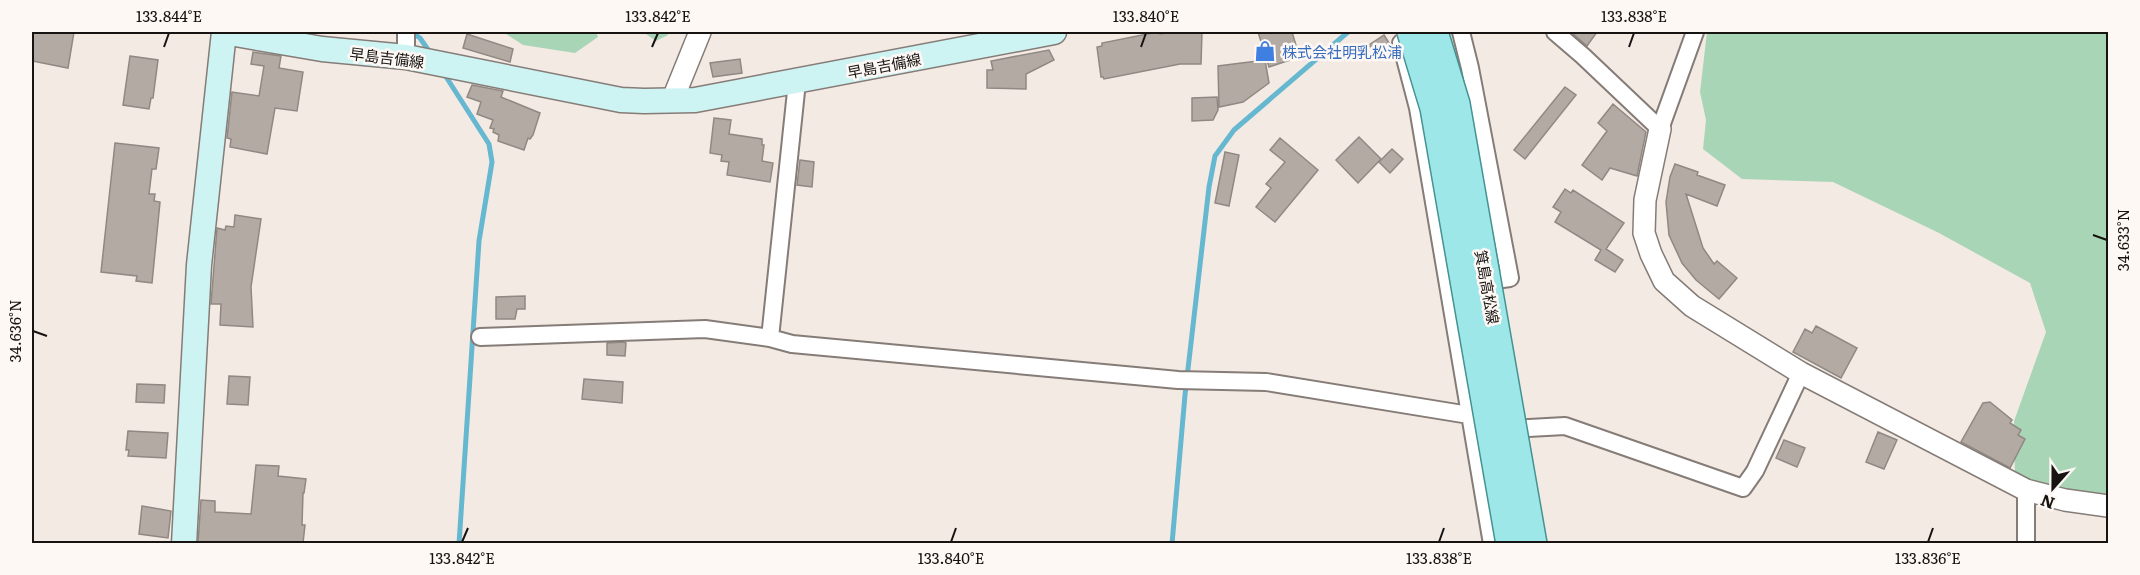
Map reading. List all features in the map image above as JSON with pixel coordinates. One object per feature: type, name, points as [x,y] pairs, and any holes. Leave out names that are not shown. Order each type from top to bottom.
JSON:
[{"type":"main road","name":"早島吉備線","points":[[184,543],[199,265],[223,32],[322,49],[410,46],[449,66],[621,99],[672,101],[695,100],[797,82],[1054,32]]},
{"type":"main road","name":"箕島高松線","points":[[1411,32],[1434,108],[1510,543]]},
{"type":"main road","name":"箕島高松線","points":[[1434,32],[1456,104],[1533,543]]},
{"type":"street","points":[[672,101],[700,32]]},
{"type":"street","points":[[1398,32],[1418,108],[1492,543]]},
{"type":"street","points":[[1448,287],[1510,278],[1461,32]]},
{"type":"street","points":[[1555,32],[1660,129]]},
{"type":"street","points":[[1695,32],[1660,129],[1645,200],[1644,233],[1664,281],[1700,311],[1801,373],[2026,489],[2066,500],[2109,506]]},
{"type":"street","points":[[770,338],[797,82]]},
{"type":"street","points":[[480,337],[705,329],[770,338],[792,344],[1185,380],[1266,382],[1469,415],[1510,429],[1564,426],[1743,488],[1755,471],[1801,373]]},
{"type":"street","points":[[2026,489],[2026,543]]},
{"type":"green space","points":[[503,32],[596,32],[598,37],[575,53],[523,45]]},
{"type":"green space","points":[[643,32],[667,32],[668,35],[656,41]]},
{"type":"green space","points":[[1707,32],[2108,32],[2108,497],[2054,490],[2015,479],[2014,421],[2046,332],[2030,283],[1939,233],[1833,182],[1742,179],[1703,149],[1706,120],[1700,92]]},
{"type":"building","points":[[33,32],[74,32],[68,68],[32,61]]},
{"type":"building","points":[[1157,32],[1160,34],[1202,32],[1201,64],[1180,64],[1104,79],[1101,77],[1097,47],[1102,46],[1102,43]]},
{"type":"building","points":[[1258,32],[1292,32],[1298,52],[1291,54],[1293,59],[1269,67]]},
{"type":"building","points":[[1571,32],[1597,32],[1587,46]]},
{"type":"building","points":[[467,34],[513,49],[510,62],[463,48]]},
{"type":"building","points":[[1384,35],[1391,46],[1377,56],[1369,45]]},
{"type":"building","points":[[1049,50],[1054,60],[1026,74],[1026,89],[987,88],[987,70],[993,70],[991,61]]},
{"type":"building","points":[[253,52],[281,56],[279,68],[303,72],[297,111],[275,108],[267,154],[230,147],[231,139],[227,138],[232,92],[259,96],[264,66],[251,64]]},
{"type":"building","points":[[130,56],[158,60],[153,98],[151,98],[149,109],[123,105]]},
{"type":"building","points":[[740,59],[742,73],[713,77],[710,63]]},
{"type":"building","points":[[1265,60],[1269,83],[1243,102],[1219,107],[1218,66]]},
{"type":"building","points":[[472,85],[503,91],[501,97],[540,113],[533,135],[530,139],[528,138],[524,150],[498,141],[499,135],[490,128],[493,120],[477,114],[481,102],[467,97]]},
{"type":"building","points":[[1565,87],[1576,95],[1525,159],[1514,150]]},
{"type":"building","points":[[1217,97],[1218,110],[1213,120],[1192,121],[1192,98]]},
{"type":"building","points":[[1613,104],[1646,132],[1637,176],[1610,168],[1602,180],[1582,165],[1607,131],[1598,123]]},
{"type":"building","points":[[714,118],[731,120],[729,134],[762,139],[762,145],[764,145],[762,161],[773,163],[770,182],[727,175],[729,162],[721,161],[722,155],[710,153]]},
{"type":"building","points":[[1359,137],[1381,159],[1358,183],[1336,160]]},
{"type":"building","points":[[1280,138],[1318,170],[1275,222],[1256,207],[1271,188],[1266,184],[1285,162],[1270,150]]},
{"type":"building","points":[[115,143],[159,148],[156,169],[152,169],[149,194],[155,194],[154,201],[160,202],[152,283],[136,281],[137,276],[101,272]]},
{"type":"building","points":[[1392,149],[1403,159],[1390,173],[1379,162]]},
{"type":"building","points":[[1225,152],[1239,155],[1229,206],[1215,203]]},
{"type":"building","points":[[800,160],[814,162],[812,187],[797,185]]},
{"type":"building","points":[[1675,164],[1725,185],[1717,206],[1686,194],[1703,248],[1714,264],[1717,261],[1737,278],[1719,299],[1696,280],[1682,263],[1669,235],[1666,202],[1670,177]]},
{"type":"building","points":[[1565,189],[1571,193],[1573,190],[1624,223],[1606,249],[1623,260],[1615,272],[1595,260],[1601,250],[1555,222],[1561,212],[1553,207]]},
{"type":"building","points":[[235,215],[261,219],[251,287],[253,327],[220,325],[221,304],[211,304],[217,228],[225,230],[226,226],[234,227]]},
{"type":"building","points":[[525,296],[525,309],[517,309],[515,319],[496,319],[496,297]]},
{"type":"building","points":[[1816,326],[1857,348],[1841,378],[1793,352],[1805,329],[1812,333]]},
{"type":"building","points":[[607,343],[626,343],[625,356],[607,355]]},
{"type":"building","points":[[229,376],[250,377],[248,405],[227,404]]},
{"type":"building","points":[[584,379],[623,382],[622,403],[582,399]]},
{"type":"building","points":[[137,384],[165,385],[164,403],[136,402]]},
{"type":"building","points":[[1990,402],[2012,420],[2010,423],[2021,430],[2018,435],[2025,439],[2010,468],[1961,442],[1983,403]]},
{"type":"building","points":[[128,431],[168,433],[166,458],[128,456],[129,450],[126,450]]},
{"type":"building","points":[[1878,432],[1897,440],[1884,469],[1866,462]]},
{"type":"building","points":[[1784,440],[1805,448],[1797,467],[1776,458]]},
{"type":"building","points":[[256,465],[279,466],[278,476],[306,479],[303,493],[302,525],[305,525],[303,543],[198,543],[201,500],[215,501],[215,512],[251,514]]},
{"type":"building","points":[[142,506],[171,511],[168,538],[139,534]]},
{"type":"waterway","points":[[411,32],[420,38],[431,54]]},
{"type":"waterway","points":[[1172,544],[1185,395],[1209,187],[1215,156],[1234,130],[1348,32]]},
{"type":"waterway","points":[[443,72],[489,144],[492,162],[479,241],[459,544]]},
{"type":"place","name":"株式会社明乳松浦","points":[[1265,51]]}]
